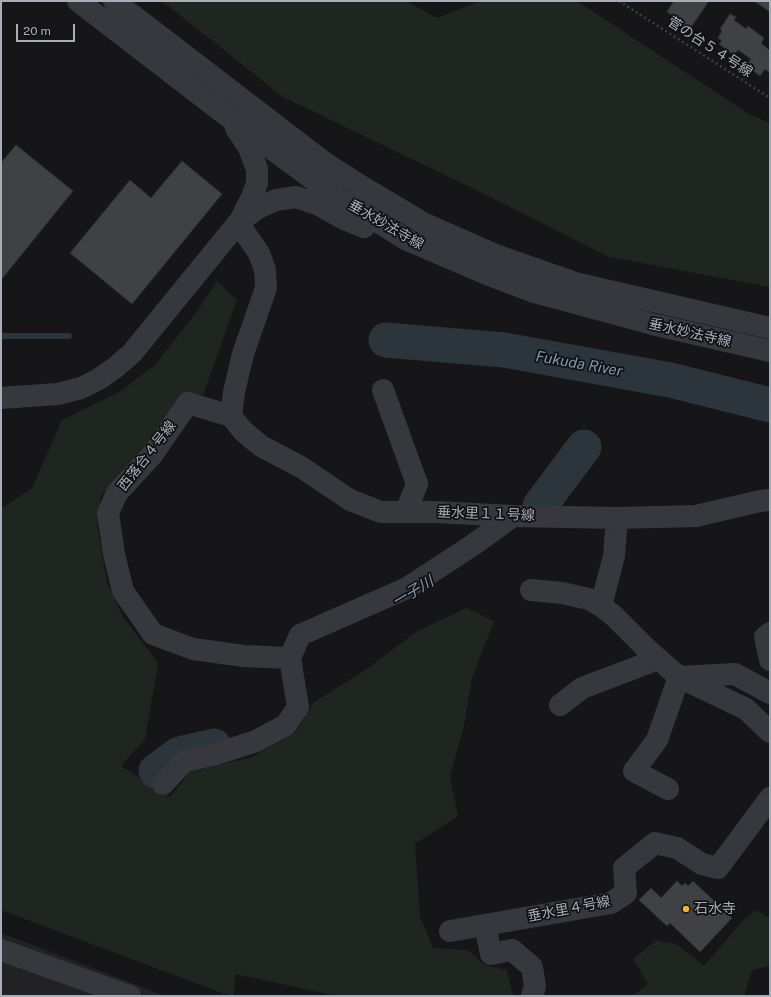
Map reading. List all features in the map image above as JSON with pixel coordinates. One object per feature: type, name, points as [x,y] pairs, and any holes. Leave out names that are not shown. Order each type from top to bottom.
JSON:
[{"type":"street","name":"垂水妙法寺線","points":[[78,1],[230,118],[337,197],[407,240],[489,275],[534,292],[656,325],[770,351]]},
{"type":"street","name":"垂水妙法寺線","points":[[114,1],[325,163],[423,223],[498,256],[575,283],[770,328]]},
{"type":"street","points":[[1,398],[58,394],[81,388],[99,379],[116,367],[137,348],[238,224],[258,183],[257,169],[250,148],[230,118]]},
{"type":"street","points":[[238,224],[258,208],[276,200],[296,197],[317,204],[342,218],[371,230],[407,240]]},
{"type":"street","points":[[231,416],[234,392],[243,354],[266,288],[265,270],[259,253],[238,224]]},
{"type":"street","points":[[383,390],[417,484],[406,512]]},
{"type":"street","name":"西落合４号線","points":[[231,416],[188,403],[152,455],[118,492],[108,513],[114,554],[124,591],[153,634],[193,649],[244,656],[290,658]]},
{"type":"street","name":"垂水里１１号線","points":[[231,416],[243,431],[261,446],[301,467],[350,500],[381,512],[436,512],[513,516],[617,518],[696,516],[760,500],[770,500]]},
{"type":"street","points":[[163,784],[185,761],[216,754],[256,741],[286,725],[298,707],[290,658],[300,635],[407,588],[473,545],[513,516]]},
{"type":"street","points":[[601,606],[614,556],[617,518]]},
{"type":"street","points":[[531,590],[569,594],[589,599],[601,606],[613,615],[648,650],[679,677],[746,709],[770,732]]},
{"type":"street","points":[[770,633],[765,636],[770,660]]},
{"type":"street","points":[[560,705],[582,688],[648,663],[648,650]]},
{"type":"street","points":[[679,677],[735,674],[770,693]]},
{"type":"street","points":[[668,789],[634,771],[657,740],[679,677]]},
{"type":"street","name":"垂水里４号線","points":[[450,931],[611,903],[626,893],[624,868],[655,843],[677,848],[702,864],[718,868],[770,798]]},
{"type":"street","points":[[485,925],[491,954],[512,950],[532,967],[536,986],[532,996]]},
{"type":"street","points":[[1,950],[130,996]]},
{"type":"path","name":"菅の台５４号線","points":[[619,1],[770,98]]},
{"type":"shaded area","points":[[162,1],[406,1],[437,18],[480,1],[577,1],[749,114],[770,123],[770,287],[609,257],[476,190],[283,97]]},
{"type":"shaded area","points":[[217,281],[237,300],[203,395],[182,395],[139,454],[101,496],[97,524],[107,583],[123,617],[158,663],[145,739],[121,766],[170,797],[192,770],[250,758],[296,732],[314,702],[364,671],[416,632],[466,608],[494,621],[472,678],[464,726],[450,776],[458,816],[415,844],[420,916],[433,948],[468,950],[485,965],[507,970],[513,996],[337,996],[235,974],[234,996],[230,996],[1,910],[1,509],[32,488],[62,420],[119,392],[155,365],[198,310]]},
{"type":"shaded area","points":[[757,910],[770,919],[770,966],[752,970],[744,996],[633,996],[648,984],[633,959],[656,940],[676,944],[704,966],[743,920]]},
{"type":"shaded area","points":[[1,933],[106,973],[165,996],[1,996]]},
{"type":"building","points":[[674,1],[709,1],[687,33],[670,21],[673,16],[667,12]]},
{"type":"building","points":[[754,1],[770,1],[770,12]]},
{"type":"building","points":[[730,14],[736,17],[734,20],[746,29],[748,26],[764,38],[761,43],[769,50],[770,49],[770,73],[765,69],[760,76],[746,65],[751,59],[738,50],[734,55],[719,44],[722,41],[718,38],[722,31],[720,29]]},
{"type":"building","points":[[16,145],[73,191],[1,280],[1,163]]},
{"type":"building","points":[[182,161],[222,194],[132,304],[70,253],[130,180],[151,198]]},
{"type":"building","name":"石水寺","points":[[677,881],[682,886],[685,883],[688,886],[693,881],[732,918],[700,952],[670,923],[667,926],[639,900],[651,888],[661,898]]},
{"type":"waterway","points":[[1,336],[69,336]]},
{"type":"waterway","name":"Fukuda River","points":[[386,340],[504,350],[670,380],[770,405]]},
{"type":"waterway","name":"一子川","points":[[540,506],[584,447]]},
{"type":"waterway","name":"一子川","points":[[156,771],[179,754],[214,746]]},
{"type":"place","name":"石水寺","points":[[686,909]]}]
